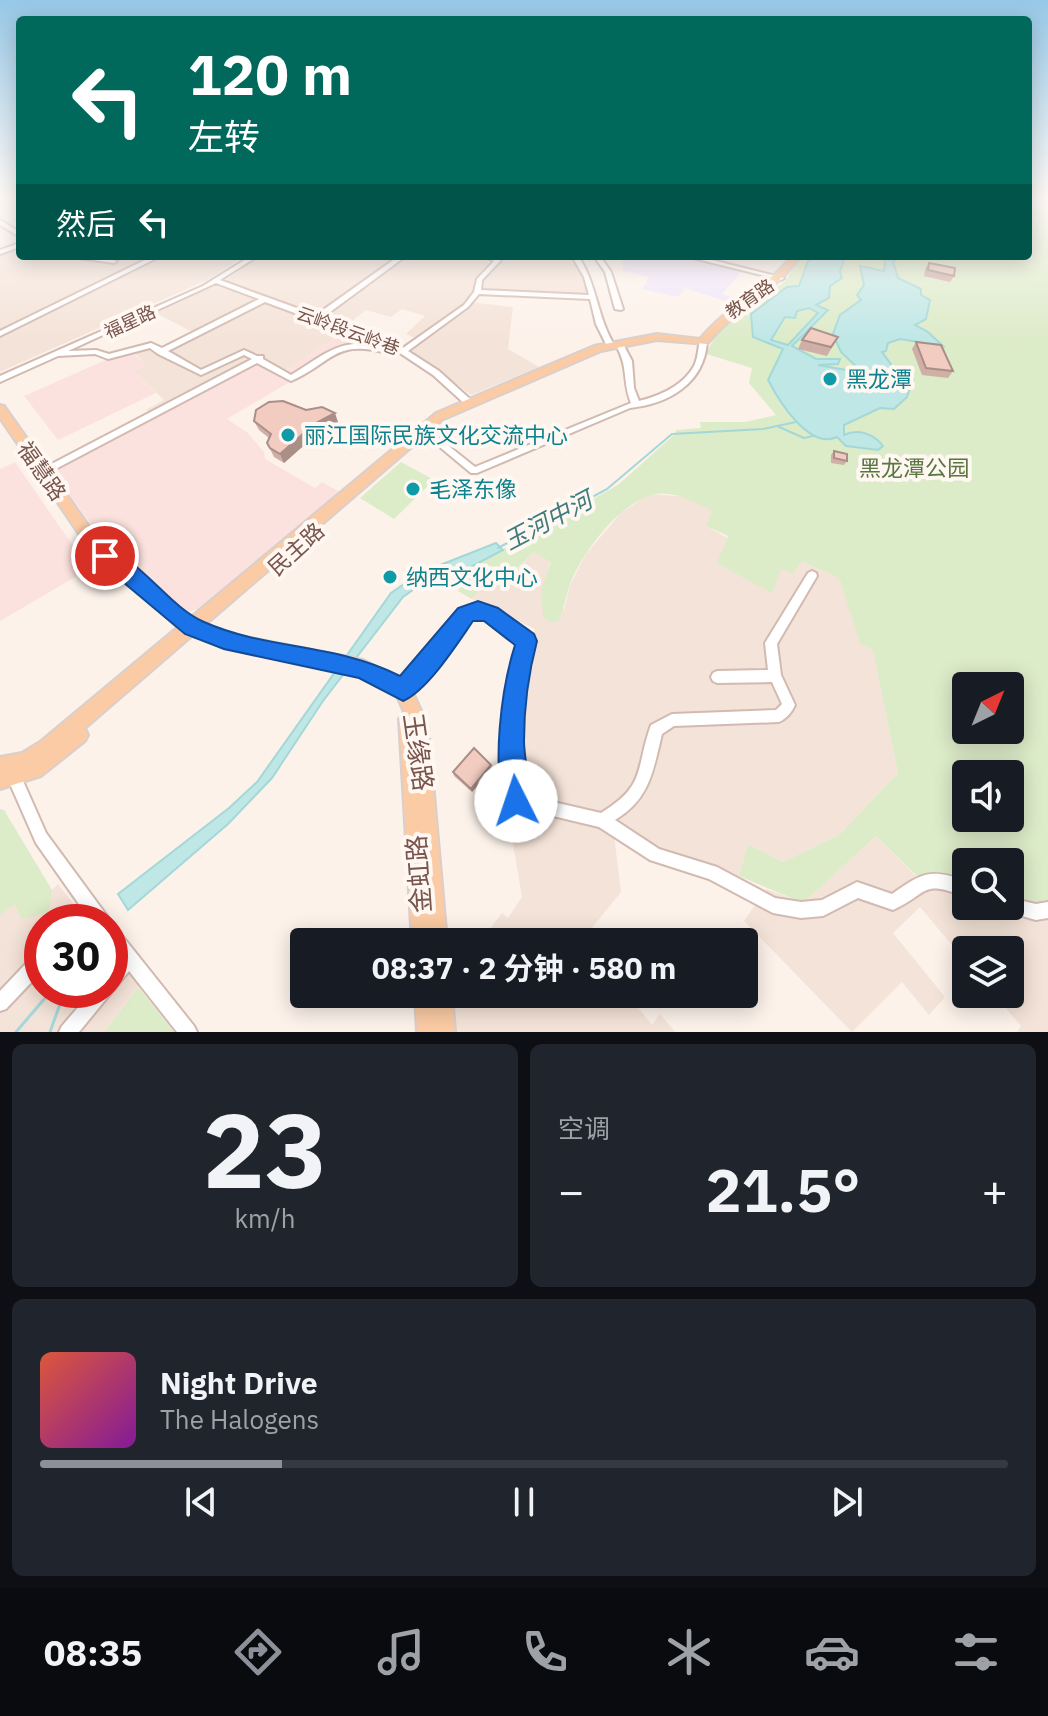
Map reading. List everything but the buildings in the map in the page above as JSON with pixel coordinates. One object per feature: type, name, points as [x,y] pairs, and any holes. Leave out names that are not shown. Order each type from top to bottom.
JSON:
[{"type":"main road","name":"教育路","points":[[703,342],[719,321],[781,278],[794,260]]},
{"type":"main road","name":"民主路","points":[[5,774],[53,757],[427,425],[468,402],[588,352],[657,337],[703,342]]},
{"type":"main road","name":"民主路","points":[[193,632],[427,433],[457,413],[615,345]]},
{"type":"main road","name":"福慧路","points":[[0,409],[95,546],[193,632]]},
{"type":"main road","name":"福慧路","points":[[0,422],[88,551],[193,632]]},
{"type":"main road","name":"金虹路","points":[[193,632],[219,647],[307,661],[372,676],[396,696],[410,728],[422,928]]},
{"type":"main road","name":"玉缘路","points":[[372,676],[403,690],[419,726],[435,928]]},
{"type":"main road","points":[[428,1008],[429,1032]]},
{"type":"main road","points":[[441,1008],[443,1032]]},
{"type":"street","points":[[107,260],[131,267]]},
{"type":"street","points":[[0,334],[148,260]]},
{"type":"street","name":"福星路","points":[[0,377],[209,281],[245,260]]},
{"type":"street","name":"福星路","points":[[0,377],[60,354],[216,281],[246,260]]},
{"type":"street","points":[[316,319],[397,260]]},
{"type":"street","points":[[403,351],[463,309],[477,292],[479,280],[498,260]]},
{"type":"street","points":[[578,260],[590,277],[598,326],[631,363],[628,381],[636,405]]},
{"type":"street","points":[[599,260],[610,277],[619,309]]},
{"type":"street","points":[[707,260],[781,278]]},
{"type":"street","points":[[731,265],[735,260]]},
{"type":"street","points":[[590,277],[610,277]]},
{"type":"street","name":"云岭段云岭巷","points":[[216,281],[393,346],[468,402]]},
{"type":"street","points":[[477,292],[592,297]]},
{"type":"street","points":[[161,352],[263,300]]},
{"type":"street","points":[[427,433],[474,471],[685,385],[705,347],[703,342]]},
{"type":"street","points":[[60,354],[96,352],[108,357],[151,345],[201,373],[244,352],[260,358],[291,378],[348,344],[361,343],[386,351],[393,346]]},
{"type":"street","points":[[43,472],[260,358]]},
{"type":"street","points":[[602,820],[628,806],[639,792],[656,730],[662,724],[672,720],[782,715],[789,705],[775,676],[771,643],[812,576]]},
{"type":"street","points":[[403,690],[438,652],[465,615],[478,610],[491,614],[526,641],[514,682],[512,744],[516,801],[602,820],[655,855],[712,872],[773,905],[790,909],[833,905],[857,890],[893,902],[928,879],[952,884]]},
{"type":"street","points":[[717,677],[775,676]]},
{"type":"street","points":[[5,774],[41,838],[88,904]]},
{"type":"street","points":[[1024,909],[1047,913]]},
{"type":"street","points":[[128,958],[188,1032]]},
{"type":"street","points":[[0,1003],[24,978]]},
{"type":"street","points":[[68,1032],[89,1008]]},
{"type":"shaded area","points":[[16,247],[16,260],[238,260],[209,279],[0,372],[0,253]]},
{"type":"shaded area","points":[[254,260],[573,260],[587,279],[588,295],[475,292],[470,302],[513,307],[508,349],[539,367],[471,395],[407,347],[417,339],[406,334],[425,316],[402,309],[391,317],[366,310],[347,325],[263,298],[225,281]]},
{"type":"shaded area","points":[[623,260],[699,260],[743,270],[722,294],[739,300],[734,304],[685,288],[678,297],[642,289],[649,277],[623,271]]},
{"type":"shaded area","points":[[217,284],[344,331],[285,371],[247,352],[254,360],[151,415],[146,410],[164,400],[133,371],[146,365],[133,351],[151,344],[161,350],[194,333],[156,313]]},
{"type":"shaded area","points":[[344,331],[377,343],[371,348],[358,343],[351,346],[227,419],[248,433],[264,452],[265,459],[315,488],[322,482],[340,492],[209,606],[180,614],[113,554],[51,470],[263,358],[285,370]]},
{"type":"shaded area","points":[[134,354],[147,365],[134,372],[156,393],[58,440],[24,396],[108,359]]},
{"type":"shaded area","points":[[15,462],[89,569],[0,621],[0,469]]},
{"type":"shaded area","points":[[649,494],[689,497],[713,511],[706,526],[781,568],[802,561],[839,578],[860,642],[873,649],[898,773],[839,835],[783,862],[748,844],[739,876],[650,846],[522,795],[518,683],[535,629],[472,599],[491,576],[506,580],[534,552],[551,561],[548,569],[564,610],[570,585],[586,554],[620,514]]},
{"type":"shaded area","points":[[514,807],[613,827],[621,892],[592,928],[491,928],[502,913],[508,918],[522,897],[511,832]]},
{"type":"shaded area","points":[[876,836],[917,877],[927,872],[952,880],[952,920],[1024,920],[1024,904],[1048,903],[1048,1032],[1017,1032],[1021,1026],[1006,1008],[1024,1008],[1024,936],[952,936],[952,945],[920,907],[893,933],[945,997],[929,1015],[902,982],[852,1032],[758,935],[758,928],[751,928],[744,921],[766,889],[803,903]]},
{"type":"shaded area","points":[[58,884],[74,904],[49,904],[52,890]]},
{"type":"shaded area","points":[[15,903],[24,905],[24,1008],[123,1008],[104,1032],[0,1032],[0,915]]},
{"type":"shaded area","points":[[128,973],[139,987],[128,1001]]},
{"type":"shaded area","points":[[448,1008],[638,1008],[652,1025],[660,1014],[675,1032],[450,1032]]},
{"type":"green space","name":"黑龙潭公园","points":[[1032,245],[1048,245],[1048,903],[1024,905],[1024,848],[952,848],[952,880],[927,872],[918,877],[876,836],[803,903],[739,876],[748,844],[783,862],[839,835],[898,773],[873,650],[860,643],[839,578],[802,561],[793,573],[781,569],[772,593],[717,563],[728,536],[706,526],[712,511],[690,500],[656,494],[636,502],[602,533],[570,584],[559,620],[552,623],[543,617],[541,590],[551,562],[534,552],[505,580],[491,576],[472,599],[458,591],[475,565],[618,485],[676,430],[701,428],[700,422],[745,422],[776,415],[749,383],[752,368],[706,354],[719,328],[784,282],[800,260],[1032,260]]},
{"type":"green space","points":[[401,462],[434,480],[394,519],[360,498]]},
{"type":"green space","points":[[0,809],[4,810],[52,890],[50,904],[24,904],[24,918],[21,919],[15,904],[0,915]]},
{"type":"green space","points":[[139,987],[174,1032],[104,1032],[123,1008],[128,1008],[128,1001]]},
{"type":"water","points":[[809,260],[844,260],[840,272],[842,278],[830,286],[829,298],[816,305],[828,310],[792,346],[816,359],[840,359],[838,364],[818,365],[863,373],[841,352],[833,334],[840,315],[861,300],[857,295],[864,285],[860,266],[884,271],[885,260],[895,260],[898,278],[921,289],[921,295],[930,300],[926,319],[915,325],[943,346],[900,339],[888,343],[886,351],[882,352],[893,367],[913,379],[907,397],[894,409],[880,408],[844,425],[844,435],[860,432],[870,435],[883,446],[878,450],[846,446],[837,437],[816,437],[787,411],[768,380],[783,349],[753,337],[751,314],[787,287],[799,286]],"holes":[[[809,308],[818,313],[788,345],[771,340],[785,317],[795,318],[797,311]]]},
{"type":"water","points":[[496,543],[503,550],[463,571],[427,580],[403,597],[323,701],[272,778],[228,824],[128,910],[128,904],[124,904],[118,894],[229,808],[257,782],[391,593],[420,573]]},
{"type":"waterway","name":"玉河中河","points":[[777,426],[796,422]]},
{"type":"waterway","name":"玉河中河","points":[[498,548],[607,489],[672,434],[777,426]]},
{"type":"waterway","points":[[777,426],[804,438],[813,436]]},
{"type":"waterway","points":[[16,1032],[37,1008]]},
{"type":"waterway","name":"玉河中河","points":[[50,1032],[59,1008]]},
{"type":"place","name":"黑龙潭","points":[[830,379]]},
{"type":"place","name":"丽江国际民族文化交流中心","points":[[288,435]]},
{"type":"place","name":"毛泽东像","points":[[413,489]]},
{"type":"place","name":"纳西文化中心","points":[[390,577]]},
{"type":"route","points":[[105,556],[181,621],[193,627],[224,640],[363,668],[403,690],[438,652],[465,615],[478,610],[491,614],[526,641],[514,682],[512,744],[516,801]]}]
